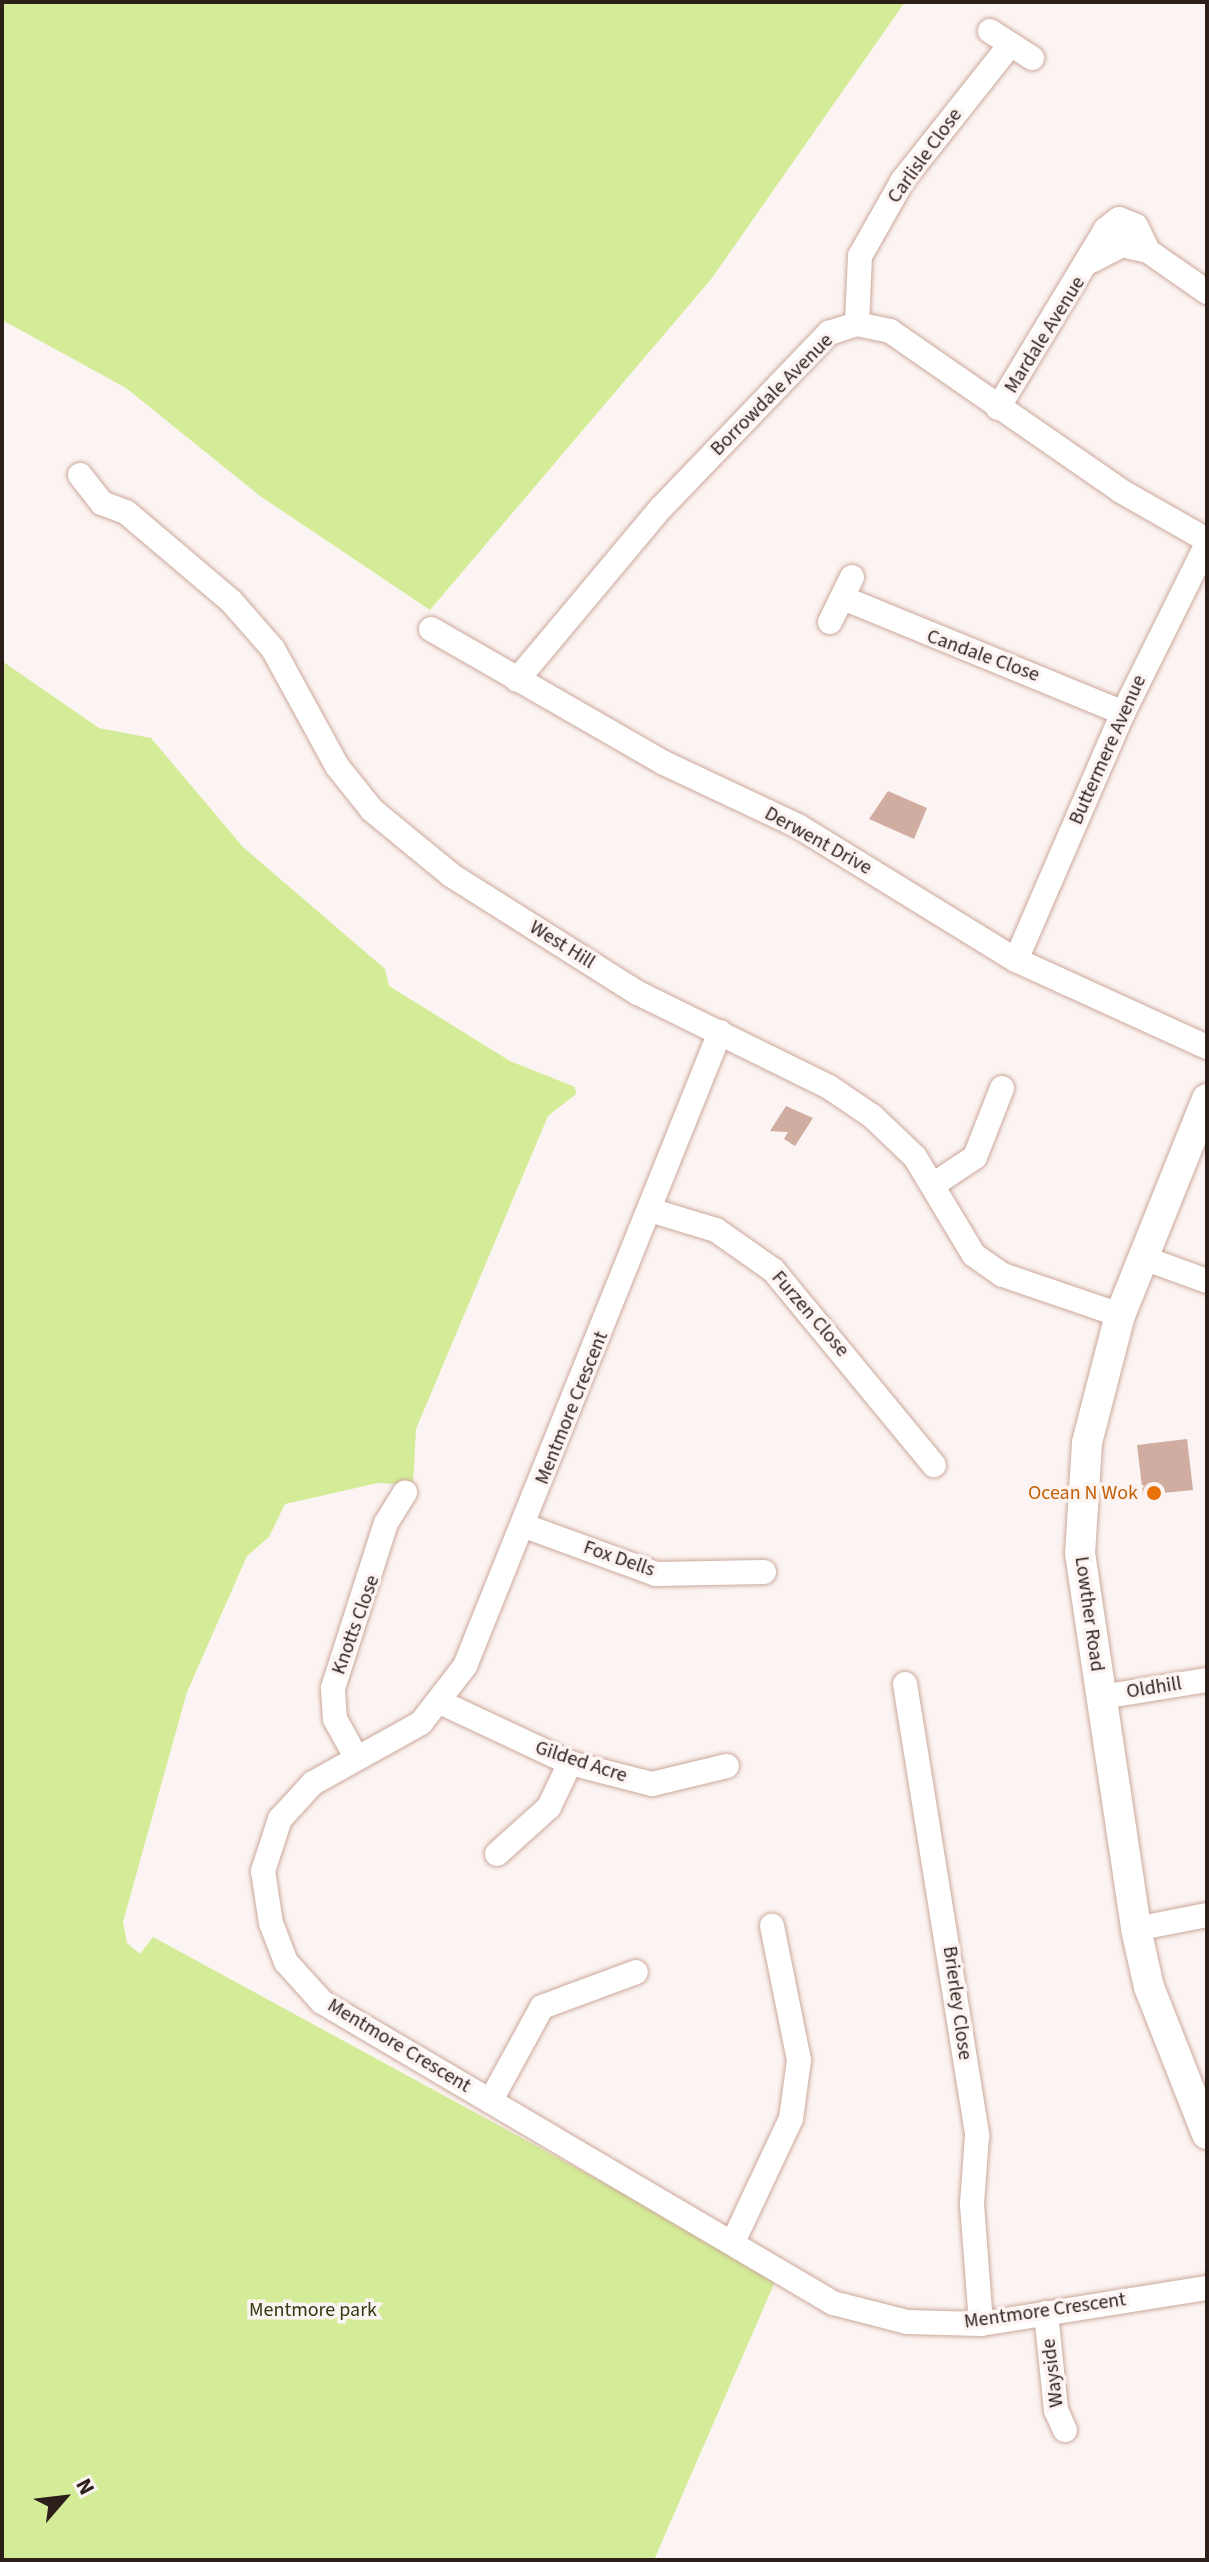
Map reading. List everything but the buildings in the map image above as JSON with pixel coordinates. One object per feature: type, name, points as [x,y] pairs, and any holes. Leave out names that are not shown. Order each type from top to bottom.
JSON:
[{"type":"street","name":"Carlisle Close","points":[[857,324],[860,256],[903,180],[1000,38],[1032,58]]},
{"type":"street","name":"Mardale Avenue","points":[[998,408],[1119,219],[1136,226],[1148,251],[1207,292]]},
{"type":"street","name":"Borrowdale Avenue","points":[[517,680],[671,497],[829,333],[857,324],[890,331],[998,408],[1207,542]]},
{"type":"street","name":"West Hill","points":[[80,475],[102,503],[126,512],[240,610],[273,649],[337,766],[372,810],[464,883],[638,993],[720,1032],[872,1116],[933,1185],[974,1255],[1003,1275],[1120,1315]]},
{"type":"street","name":"Buttermere Avenue","points":[[1016,960],[1123,713],[1207,542]]},
{"type":"street","name":"Candale Close","points":[[830,622],[847,588],[1123,713]]},
{"type":"street","name":"Derwent Drive","points":[[431,629],[664,763],[798,826],[1016,960],[1207,1047]]},
{"type":"street","name":"Mentmore Crescent","points":[[720,1032],[525,1526],[442,1703],[421,1723],[313,1783],[280,1819],[263,1871],[271,1923],[286,1962],[322,2002],[833,2303],[907,2322],[981,2324],[1207,2288]]},
{"type":"street","points":[[933,1185],[975,1157],[1002,1088]]},
{"type":"street","name":"Lowther Road","points":[[1207,1099],[1120,1315],[1087,1443],[1080,1553],[1136,1929],[1149,1987],[1207,2134]]},
{"type":"street","name":"Furzen Close","points":[[650,1210],[716,1230],[773,1270],[934,1465]]},
{"type":"street","points":[[1141,1257],[1207,1281]]},
{"type":"street","name":"Knotts Close","points":[[356,1757],[335,1719],[333,1688],[386,1523],[405,1493]]},
{"type":"street","name":"Fox Dells","points":[[525,1526],[656,1574],[764,1572]]},
{"type":"street","name":"Oldhill","points":[[1102,1697],[1207,1680]]},
{"type":"street","name":"Brierley Close","points":[[905,1684],[977,2136],[972,2204],[981,2324]]},
{"type":"street","name":"Gilded Acre","points":[[442,1703],[570,1763],[652,1784],[727,1766]]},
{"type":"street","points":[[497,1854],[549,1807],[570,1763]]},
{"type":"street","points":[[1136,1929],[1207,1915]]},
{"type":"street","points":[[733,2242],[791,2119],[799,2060],[772,1926]]},
{"type":"street","points":[[491,2100],[542,2007],[636,1972]]},
{"type":"street","name":"Wayside","points":[[1046,2313],[1056,2410],[1065,2430]]},
{"type":"green space","points":[[2,2],[905,2],[712,278],[430,610],[260,496],[126,388],[2,320]]},
{"type":"green space","name":"Mentmore park","points":[[2,661],[99,728],[151,738],[243,847],[385,969],[389,986],[510,1061],[575,1087],[576,1094],[548,1116],[416,1429],[413,1485],[378,1483],[285,1504],[269,1537],[247,1556],[187,1692],[123,1922],[127,1943],[140,1954],[153,1937],[777,2277],[654,2560],[2,2560]]},
{"type":"place","name":"Ocean N Wok","points":[[1154,1493]]}]
